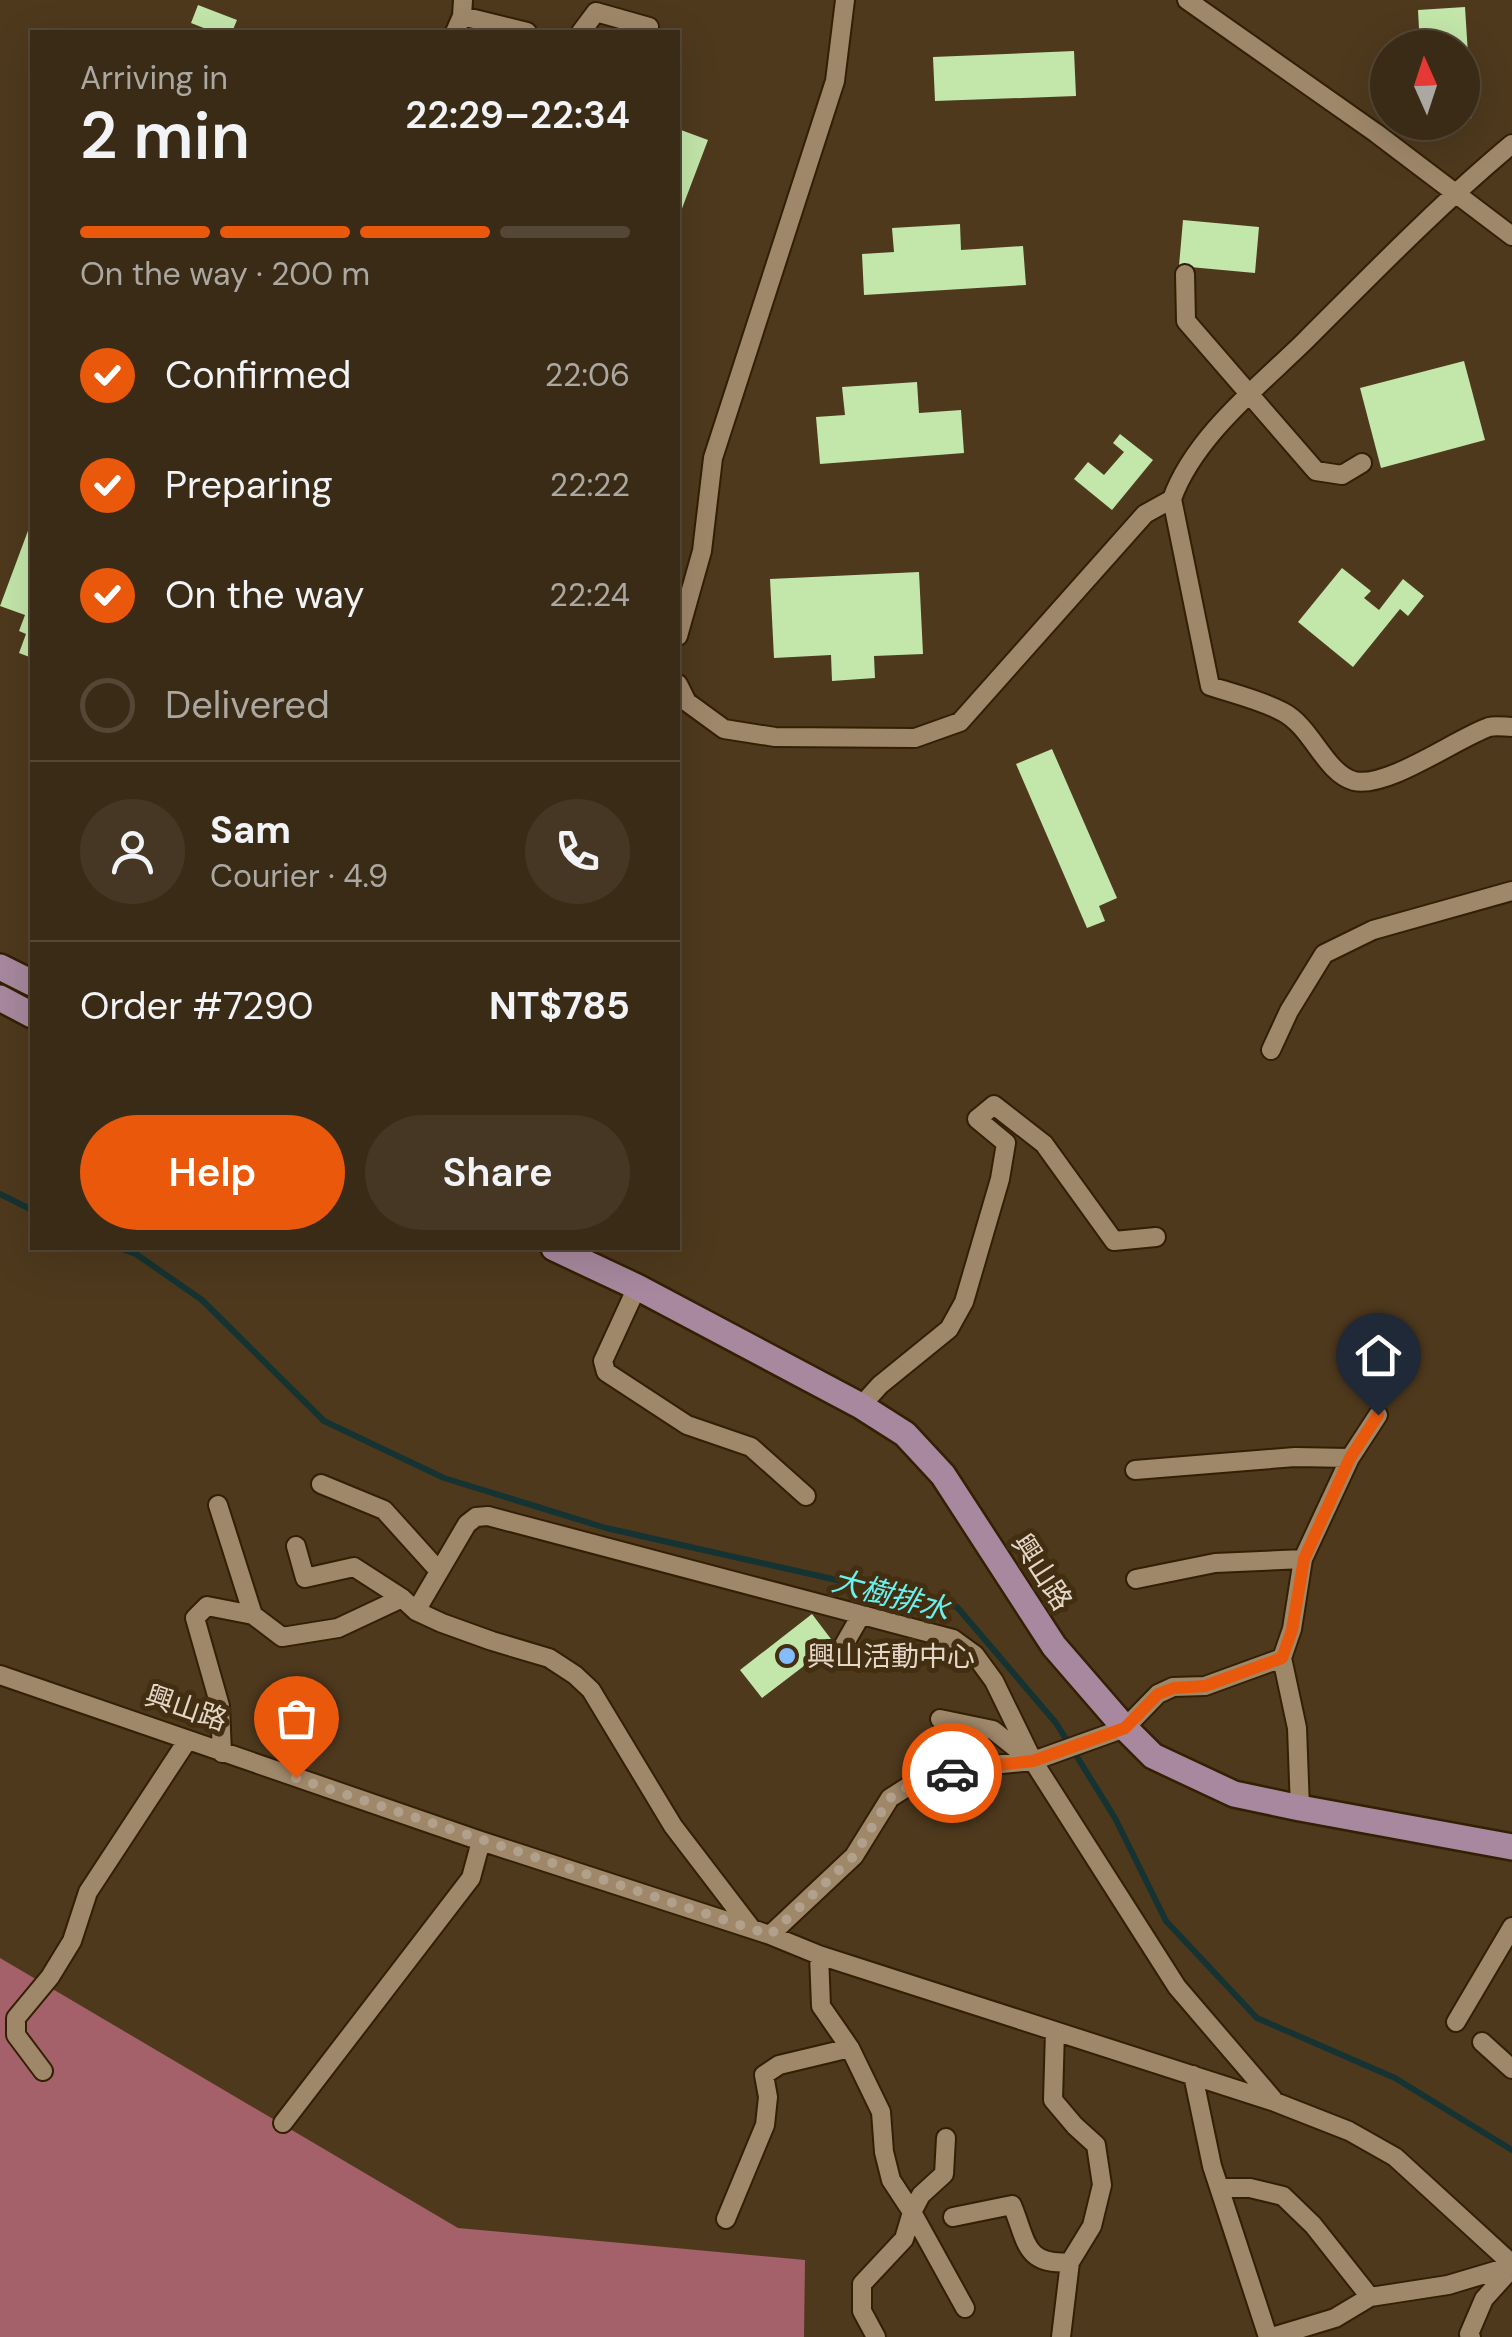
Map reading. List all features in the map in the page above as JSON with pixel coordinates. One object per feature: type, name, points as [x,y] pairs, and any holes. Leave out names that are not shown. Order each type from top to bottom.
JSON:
[{"type":"main road","points":[[0,967],[30,982]]},
{"type":"main road","points":[[0,998],[30,1014]]},
{"type":"main road","name":"興山路","points":[[558,1250],[637,1287],[861,1406],[904,1434],[942,1475],[1054,1646],[1152,1756],[1234,1794],[1512,1847]]},
{"type":"street","points":[[680,629],[702,551],[713,458],[835,81],[845,0]]},
{"type":"street","points":[[1187,0],[1376,133],[1512,236]]},
{"type":"street","points":[[582,30],[596,12],[649,27],[647,30]]},
{"type":"street","points":[[460,16],[520,30]]},
{"type":"street","points":[[1512,144],[1453,194],[1211,434],[1178,481],[1172,498],[1210,686],[1285,712],[1310,735],[1334,769],[1355,781],[1378,779],[1421,762],[1492,726],[1512,728]]},
{"type":"street","points":[[1185,274],[1186,321],[1316,471],[1342,474],[1362,463]]},
{"type":"street","points":[[680,688],[687,702],[724,729],[775,737],[915,738],[960,722],[1145,514],[1172,498]]},
{"type":"street","points":[[1271,1050],[1289,1011],[1324,954],[1373,930],[1512,891]]},
{"type":"street","points":[[861,1406],[880,1385],[949,1329],[964,1302],[1006,1144],[978,1118],[994,1105],[1044,1144],[1114,1240],[1156,1237]]},
{"type":"street","points":[[637,1287],[603,1361],[606,1372],[687,1425],[751,1447],[806,1496]]},
{"type":"street","points":[[1300,1808],[1297,1728],[1282,1658],[1292,1630],[1304,1559],[1350,1458],[1378,1415]]},
{"type":"street","points":[[1135,1470],[1295,1457],[1350,1458]]},
{"type":"street","points":[[322,1484],[384,1510],[439,1571]]},
{"type":"street","points":[[218,1505],[253,1614]]},
{"type":"street","points":[[222,1753],[220,1706],[195,1618],[207,1606],[253,1614],[282,1637],[338,1628],[409,1604],[439,1571],[466,1524],[476,1517],[488,1516],[954,1640],[975,1654],[994,1681],[1033,1761],[1177,1987],[1276,2102]]},
{"type":"street","points":[[296,1546],[306,1578],[354,1567],[442,1623],[549,1658],[575,1676],[590,1690],[673,1826],[751,1928]]},
{"type":"street","points":[[1136,1579],[1215,1564],[1304,1559]]},
{"type":"street","points":[[836,1657],[862,1615]]},
{"type":"street","points":[[770,1935],[854,1856],[890,1798],[912,1784],[970,1768],[1033,1761],[1125,1728],[1158,1694],[1174,1688],[1205,1686],[1282,1658]]},
{"type":"street","name":"興山路","points":[[0,1675],[480,1841],[751,1928],[819,1955],[1276,2102],[1349,2131],[1395,2158],[1512,2266]]},
{"type":"street","points":[[940,1719],[993,1730],[1033,1761]]},
{"type":"street","points":[[43,2072],[16,2036],[16,2018],[50,1978],[72,1941],[88,1892],[187,1740]]},
{"type":"street","points":[[282,2123],[471,1878],[480,1841]]},
{"type":"street","points":[[1456,2022],[1512,1928]]},
{"type":"street","points":[[819,1955],[821,2006],[850,2048],[881,2112],[891,2180],[965,2308]]},
{"type":"street","points":[[1055,2031],[1053,2100],[1096,2145],[1102,2185],[1092,2226],[1070,2262],[1061,2337]]},
{"type":"street","points":[[1482,2042],[1512,2069]]},
{"type":"street","points":[[726,2219],[765,2125],[768,2097],[764,2075],[778,2065],[850,2048]]},
{"type":"street","points":[[1193,2076],[1212,2166],[1270,2337],[1293,2334],[1336,2318],[1370,2298],[1448,2284],[1512,2266]]},
{"type":"street","points":[[876,2337],[862,2311],[862,2284],[904,2240],[921,2194],[944,2174],[946,2138]]},
{"type":"street","points":[[1220,2188],[1250,2188],[1283,2196],[1313,2226],[1370,2298]]},
{"type":"street","points":[[953,2217],[1012,2204],[1033,2256],[1048,2264],[1070,2262]]},
{"type":"street","points":[[1471,2337],[1484,2300],[1512,2266]]},
{"type":"shaded area","points":[[0,1958],[458,2228],[805,2260],[804,2337],[0,2337]]},
{"type":"building","points":[[198,5],[237,20],[233,30],[209,30],[191,23]]},
{"type":"building","points":[[1465,7],[1466,30],[1419,30],[1418,10]]},
{"type":"building","points":[[1074,51],[1076,96],[935,101],[933,57]]},
{"type":"building","points":[[680,133],[708,140],[680,214]]},
{"type":"building","points":[[1183,220],[1259,227],[1255,273],[1179,266]]},
{"type":"building","points":[[960,224],[961,250],[1023,246],[1026,285],[864,295],[862,254],[894,252],[892,228]]},
{"type":"building","points":[[1464,361],[1485,440],[1381,468],[1360,388]]},
{"type":"building","points":[[917,382],[919,413],[961,410],[964,453],[820,464],[816,417],[845,415],[842,387]]},
{"type":"building","points":[[1120,434],[1153,460],[1112,510],[1074,479],[1088,462],[1104,475],[1124,452],[1113,443]]},
{"type":"building","points":[[30,525],[30,657],[19,653],[26,634],[19,631],[25,615],[0,606]]},
{"type":"building","points":[[1342,568],[1371,591],[1364,598],[1379,610],[1403,579],[1424,596],[1408,616],[1400,609],[1353,667],[1298,622]]},
{"type":"building","points":[[919,572],[923,654],[874,656],[875,678],[832,681],[831,655],[774,658],[770,579]]},
{"type":"building","points":[[1052,749],[1117,898],[1099,906],[1105,921],[1087,928],[1016,764]]},
{"type":"building","name":"興山活動中心","points":[[812,1614],[834,1643],[762,1698],[740,1670]]},
{"type":"waterway","name":"大樹排水","points":[[0,1194],[30,1209]]},
{"type":"waterway","name":"大樹排水","points":[[125,1250],[202,1300],[324,1421],[444,1478],[606,1528],[957,1607],[1056,1723],[1115,1818],[1166,1921],[1257,2018],[1395,2078],[1512,2150]]},
{"type":"way so far","points":[[296,1778],[770,1935],[854,1856],[890,1798],[912,1784],[952,1773]]},
{"type":"place","name":"興山活動中心","points":[[787,1656]]},
{"type":"route","points":[[952,1773],[1033,1761],[1125,1728],[1158,1694],[1174,1688],[1205,1686],[1282,1658],[1292,1630],[1304,1559],[1350,1458],[1378,1415]]}]
